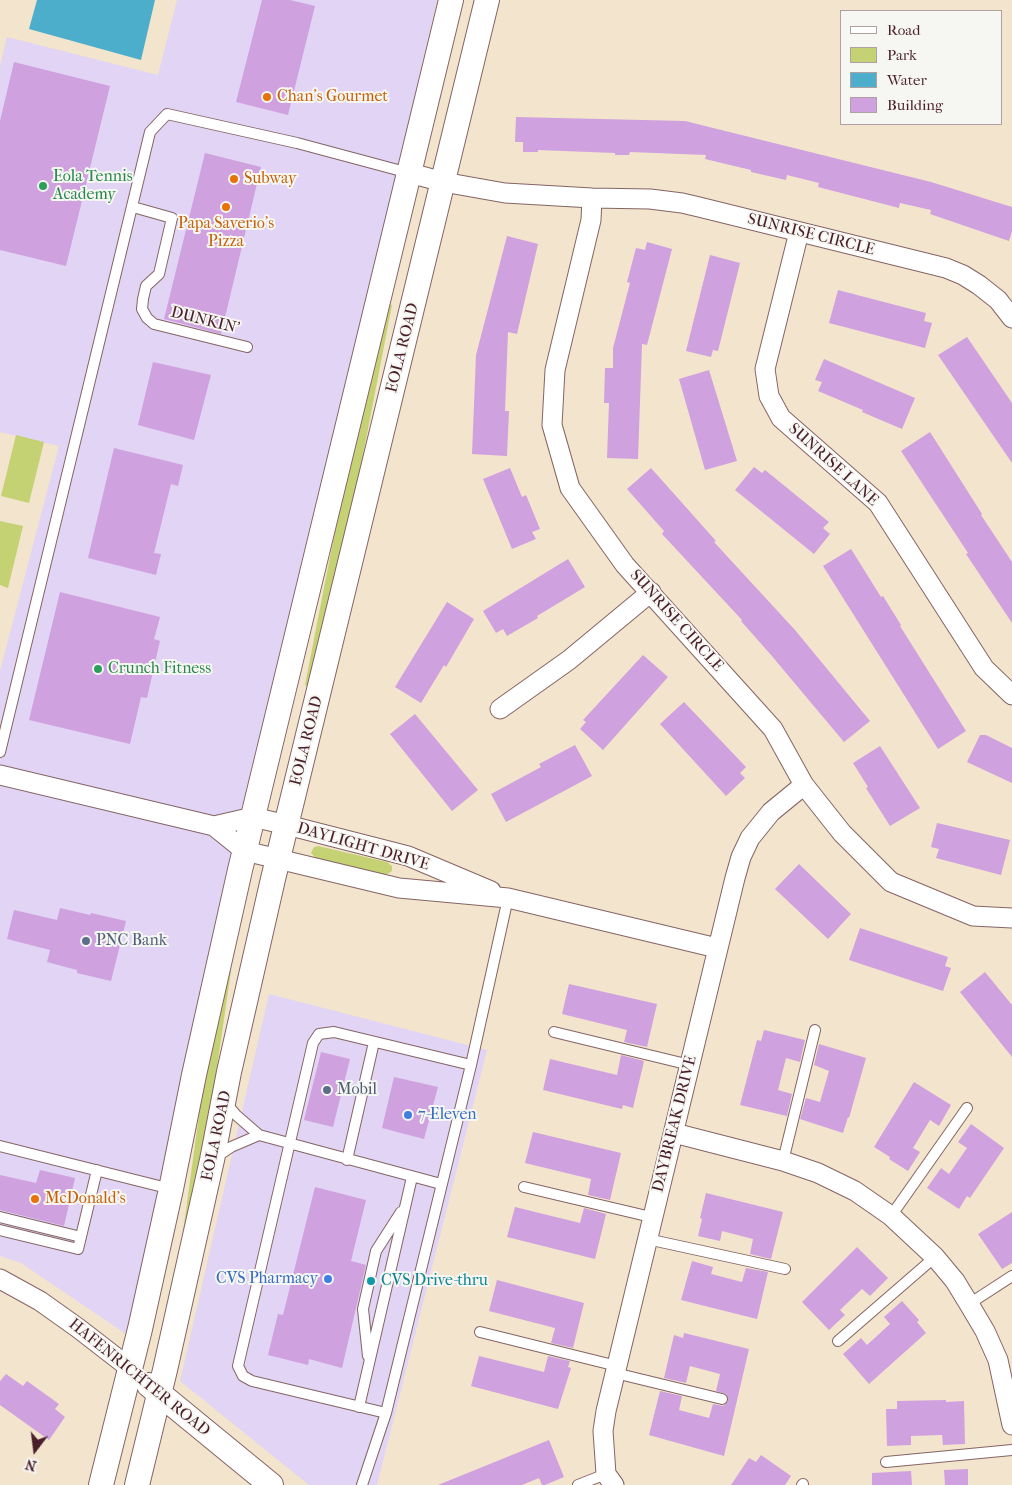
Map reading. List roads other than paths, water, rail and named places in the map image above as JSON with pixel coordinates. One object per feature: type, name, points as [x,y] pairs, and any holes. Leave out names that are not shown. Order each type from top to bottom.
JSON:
[{"type":"street","points":[[101,1485],[131,1369],[194,1075],[253,817],[451,0]]},
{"type":"street","name":"EOLA ROAD","points":[[137,1485],[160,1394],[278,859],[488,0]]},
{"type":"street","name":"SUNRISE CIRCLE","points":[[410,173],[443,182],[506,193],[650,199],[682,203],[946,268],[979,284],[998,300],[1012,318]]},
{"type":"street","name":"SUNRISE CIRCLE","points":[[592,198],[591,220],[555,370],[552,426],[570,488],[625,565],[773,729],[804,785],[842,833],[891,882],[973,916],[1012,918]]},
{"type":"street","name":"SUNRISE LANE","points":[[799,232],[764,368],[769,396],[781,418],[878,503],[984,668],[1012,695]]},
{"type":"street","points":[[500,710],[569,660],[651,592]]},
{"type":"street","name":"DAYLIGHT DRIVE","points":[[0,775],[214,826],[245,851],[278,859],[399,888],[508,898],[718,948]]},
{"type":"street","name":"DAYBREAK DRIVE","points":[[610,1480],[603,1431],[606,1411],[735,878],[741,857],[750,838],[771,812],[804,785]]},
{"type":"street","name":"DAYLIGHT DRIVE","points":[[214,826],[253,817],[287,824],[408,856],[508,898]]},
{"type":"street","points":[[674,1133],[783,1161],[818,1173],[854,1191],[891,1216],[935,1257],[955,1281],[969,1304],[998,1360],[1012,1421]]},
{"type":"street","name":"HAFENRICHTER ROAD","points":[[0,1279],[40,1301],[78,1328],[131,1369],[271,1485]]},
{"type":"lane","points":[[0,752],[150,132],[167,114],[305,145],[410,173]]},
{"type":"lane","name":"DUNKIN'","points":[[133,207],[172,218],[158,274],[146,286],[144,293],[142,309],[147,318],[154,324],[248,347]]},
{"type":"lane","points":[[362,1485],[386,1413],[471,1065],[508,898]]},
{"type":"lane","points":[[783,1161],[815,1030]]},
{"type":"lane","points":[[386,1413],[252,1382],[243,1376],[238,1366],[313,1043],[319,1034],[334,1032],[471,1065]]},
{"type":"lane","points":[[554,1032],[690,1065]]},
{"type":"lane","points":[[347,1160],[374,1042]]},
{"type":"lane","points":[[224,1100],[236,1116],[259,1135],[441,1184]]},
{"type":"lane","points":[[891,1216],[967,1108]]},
{"type":"lane","points":[[212,1160],[231,1147],[259,1135]]},
{"type":"lane","points":[[0,1146],[171,1188]]},
{"type":"lane","points":[[0,1230],[78,1249],[97,1170]]},
{"type":"lane","points":[[359,1407],[412,1177]]},
{"type":"lane","points":[[524,1187],[652,1217]]},
{"type":"lane","points":[[368,1365],[363,1309],[376,1251],[405,1206]]},
{"type":"lane","points":[[0,1217],[81,1237]]},
{"type":"lane","points":[[647,1239],[785,1269]]},
{"type":"lane","points":[[838,1341],[935,1257]]},
{"type":"lane","points":[[969,1304],[1012,1276]]},
{"type":"lane","points":[[480,1332],[722,1399]]},
{"type":"lane","points":[[886,1462],[1012,1450]]},
{"type":"lane","points":[[578,1485],[610,1480]]},
{"type":"water","points":[[37,0],[155,0],[141,60],[29,29]]},
{"type":"place","name":"Chan's Gourmet","points":[[267,97]]},
{"type":"place","name":"Subway","points":[[234,179]]},
{"type":"place","name":"Eola Tennis Academy","points":[[43,186]]},
{"type":"place","name":"Papa Saverio's Pizza","points":[[226,207]]},
{"type":"place","name":"Crunch Fitness","points":[[98,669]]},
{"type":"place","name":"PNC Bank","points":[[86,941]]},
{"type":"place","name":"Mobil","points":[[327,1090]]},
{"type":"place","name":"7-Eleven","points":[[408,1115]]},
{"type":"place","name":"McDonald's","points":[[35,1199]]},
{"type":"place","name":"CVS Pharmacy","points":[[328,1279]]},
{"type":"place","name":"CVS Drive-thru","points":[[371,1281]]}]
